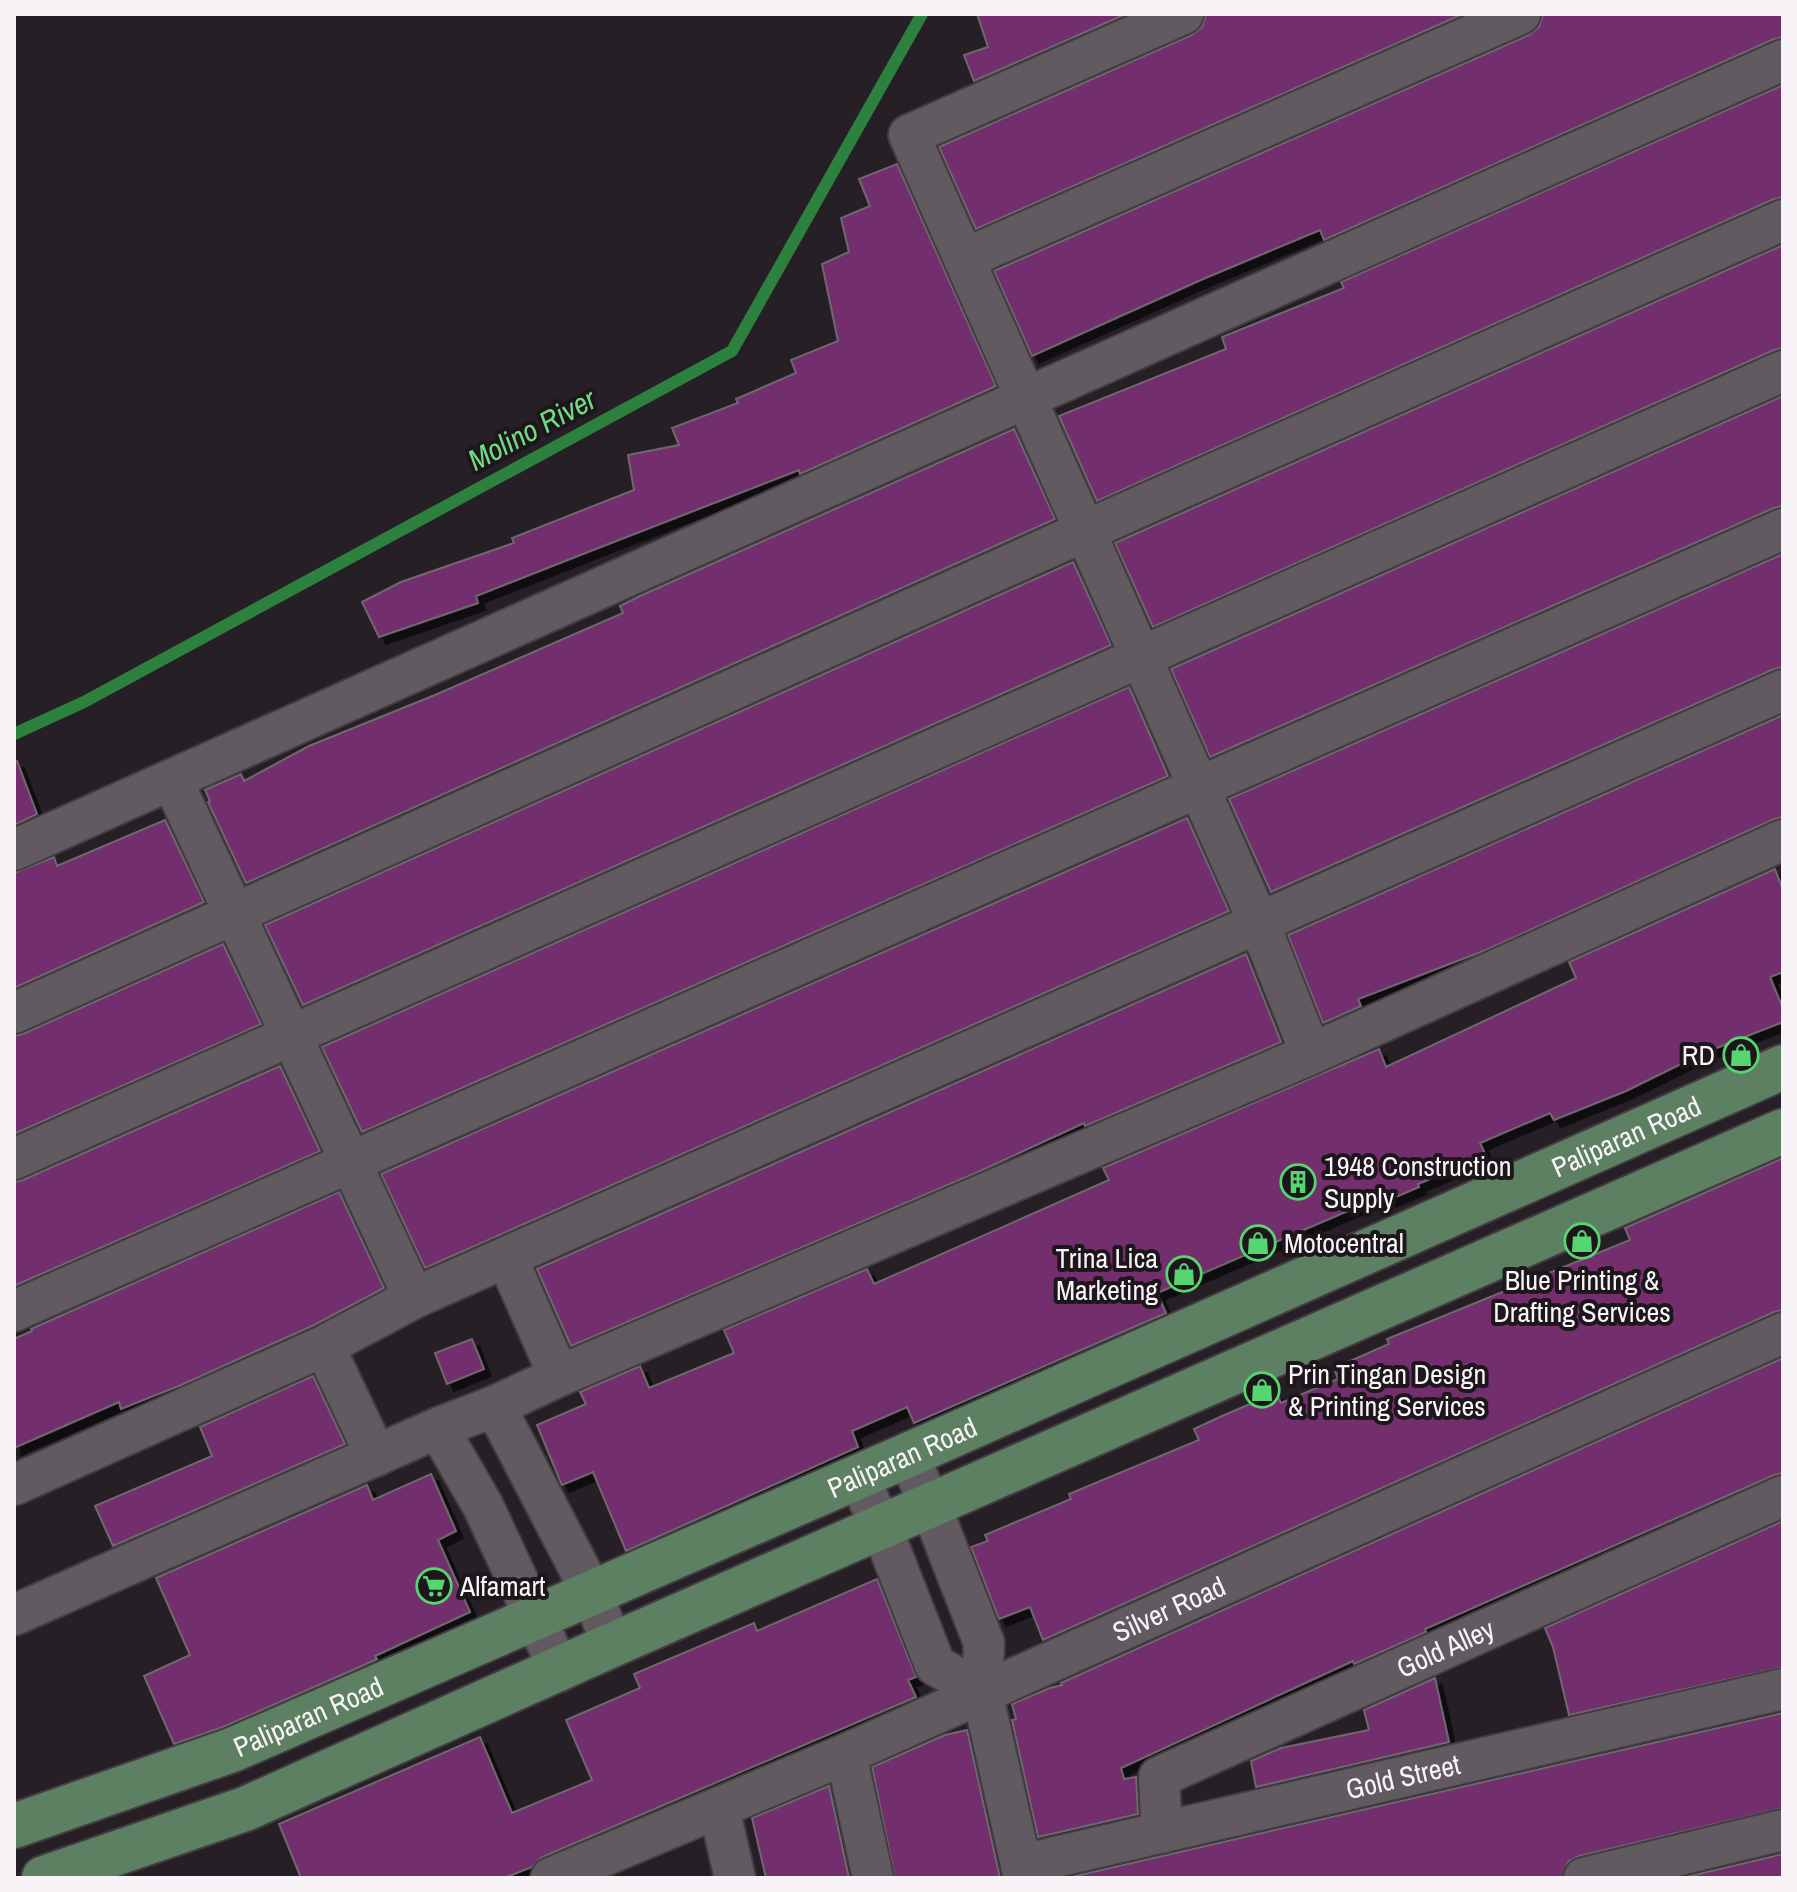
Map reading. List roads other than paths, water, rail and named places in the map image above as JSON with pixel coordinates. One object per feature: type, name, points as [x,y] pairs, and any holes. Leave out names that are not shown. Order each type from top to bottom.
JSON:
[{"type":"main road","name":"Paliparan Road","points":[[14,1826],[232,1750],[908,1455],[1783,1067]]},
{"type":"main road","name":"Paliparan Road","points":[[44,1878],[245,1809],[1783,1131]]},
{"type":"street","points":[[1183,14],[909,135],[1259,923],[1311,1054]]},
{"type":"street","points":[[964,259],[1520,14]]},
{"type":"street","points":[[14,850],[1783,60]]},
{"type":"street","points":[[14,1013],[1783,220]]},
{"type":"street","points":[[14,1159],[1783,371]]},
{"type":"street","points":[[14,1311],[1783,529]]},
{"type":"street","points":[[14,1485],[324,1346],[414,1298],[1783,690]]},
{"type":"street","points":[[172,780],[414,1298]]},
{"type":"street","points":[[14,1615],[438,1428],[1311,1054],[1783,840]]},
{"type":"street","points":[[507,1258],[559,1376]]},
{"type":"street","name":"Silver Road","points":[[576,1873],[1783,1333]]},
{"type":"street","points":[[324,1346],[376,1456]]},
{"type":"street","points":[[495,1406],[592,1593],[612,1645]]},
{"type":"street","points":[[438,1428],[483,1506],[560,1671]]},
{"type":"street","points":[[908,1455],[984,1643],[982,1692],[1023,1872]]},
{"type":"street","points":[[858,1476],[935,1665],[982,1692]]},
{"type":"street","name":"Gold Alley","points":[[1162,1833],[1159,1777],[1783,1496]]},
{"type":"street","name":"Gold Street","points":[[1023,1872],[1162,1833],[1783,1689]]},
{"type":"street","points":[[846,1754],[873,1878]]},
{"type":"street","points":[[719,1808],[735,1878]]},
{"type":"street","points":[[1584,1878],[1783,1830]]},
{"type":"waterway","name":"Molino River","points":[[14,734],[84,702],[732,351],[922,14]]},
{"type":"place","name":"RD","points":[[1741,1055]]},
{"type":"place","name":"1948 Construction Supply","points":[[1298,1182]]},
{"type":"place","name":"Blue Printing & Drafting Services","points":[[1582,1241]]},
{"type":"place","name":"Motocentral","points":[[1258,1243]]},
{"type":"place","name":"Trina Lica Marketing","points":[[1184,1274]]},
{"type":"place","name":"Prin Tingan Design & Printing Services","points":[[1262,1390]]},
{"type":"place","name":"Alfamart","points":[[434,1586]]}]
